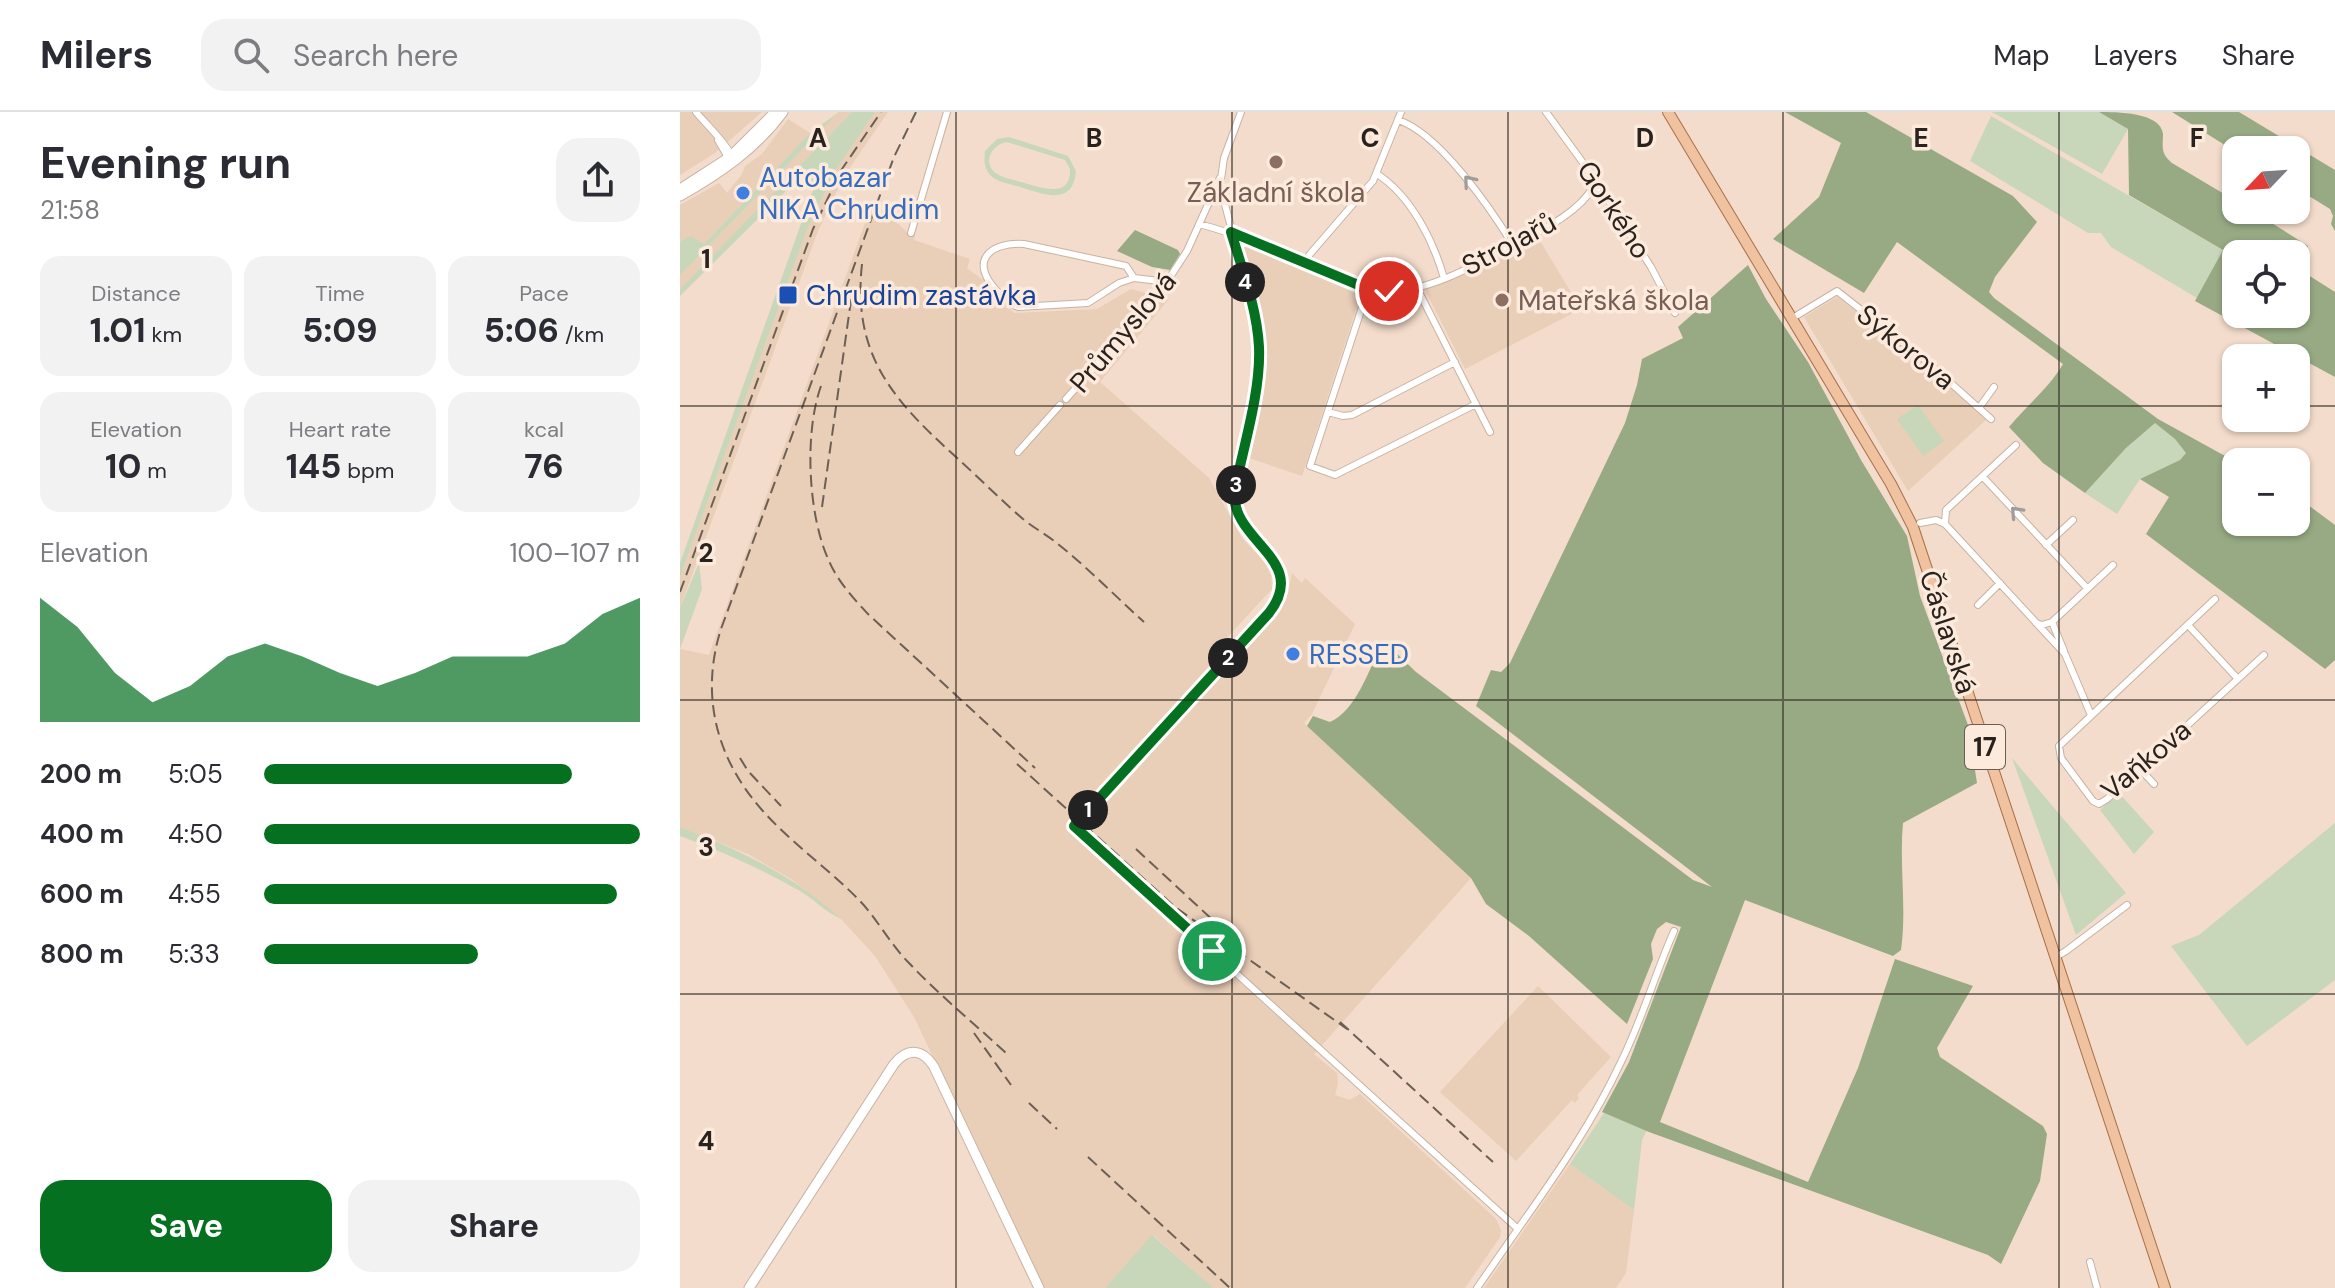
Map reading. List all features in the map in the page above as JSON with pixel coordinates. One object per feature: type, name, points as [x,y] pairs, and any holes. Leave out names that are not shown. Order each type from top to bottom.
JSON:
[{"type":"main road","name":"Čáslavská","points":[[1668,112],[1917,525],[2163,1288]]},
{"type":"street","points":[[696,112],[733,159]]},
{"type":"street","points":[[680,189],[733,159],[775,112]]},
{"type":"street","points":[[680,196],[766,134],[783,112]]},
{"type":"street","points":[[911,233],[947,112]]},
{"type":"street","name":"Průmyslová","points":[[1066,399],[1168,282],[1220,178],[1241,112]]},
{"type":"street","points":[[1305,263],[1377,174],[1401,112]]},
{"type":"street","name":"Gorkého","points":[[1546,112],[1589,171],[1593,187],[1600,189],[1606,197],[1651,267],[1675,313]]},
{"type":"street","points":[[1398,120],[1414,127],[1461,172],[1492,210],[1513,245]]},
{"type":"street","points":[[721,143],[744,144]]},
{"type":"street","points":[[715,168],[721,143]]},
{"type":"street","points":[[1377,174],[1393,185],[1411,209],[1432,247],[1444,278]]},
{"type":"street","name":"Průmyslová","points":[[1220,178],[1222,199],[1252,305],[1259,348],[1234,493],[1235,507],[1245,529],[1277,566],[1281,577],[1280,594],[1269,613],[1074,826],[1518,1229]]},
{"type":"street","name":"Strojařů","points":[[1199,224],[1231,232],[1368,289],[1398,291],[1444,278],[1513,245],[1565,214],[1593,187]]},
{"type":"street","points":[[1134,278],[1126,266],[1024,244],[993,249],[983,264],[989,282],[1015,306],[1092,302],[1119,283],[1134,278],[1168,282]]},
{"type":"street","points":[[1417,288],[1490,432]]},
{"type":"street","points":[[1368,289],[1310,466],[1335,475],[1476,404]]},
{"type":"street","name":"Sýkorova","points":[[1791,319],[1837,291],[1925,360],[1991,419]]},
{"type":"street","points":[[1328,412],[1352,415],[1455,362]]},
{"type":"street","name":"Sýkorova","points":[[1979,408],[1994,387]]},
{"type":"street","name":"Průmyslová","points":[[1018,452],[1060,405]]},
{"type":"street","points":[[1917,525],[1946,510],[2016,445]]},
{"type":"street","points":[[1983,477],[2087,588]]},
{"type":"street","points":[[1945,524],[1946,510]]},
{"type":"street","points":[[1917,525],[1936,520],[1945,524],[2065,654]]},
{"type":"street","points":[[2046,545],[2073,520]]},
{"type":"street","points":[[2036,623],[2052,622],[2113,565]]},
{"type":"street","points":[[1978,605],[2000,583]]},
{"type":"street","name":"Vaňkova","points":[[2215,599],[2058,749],[2061,758],[2093,801],[2099,804],[2105,801],[2264,655]]},
{"type":"street","points":[[2052,622],[2091,715]]},
{"type":"street","points":[[2188,625],[2238,679]]},
{"type":"street","points":[[2140,769],[2154,784]]},
{"type":"street","points":[[2055,957],[2127,905]]},
{"type":"street","points":[[1477,1288],[1574,1148],[1608,1089],[1634,1035],[1674,931]]},
{"type":"street","points":[[749,1288],[894,1064],[904,1054],[915,1051],[927,1056],[934,1067],[1039,1288]]},
{"type":"street","points":[[2090,1262],[2097,1288]]},
{"type":"shaded area","points":[[680,112],[762,112],[715,153],[680,175]]},
{"type":"shaded area","points":[[839,112],[852,112],[680,289],[680,275]]},
{"type":"shaded area","points":[[875,112],[888,112],[844,176],[818,231],[680,608],[680,577],[808,227],[835,171]]},
{"type":"shaded area","points":[[788,119],[810,133],[704,244],[693,237],[680,242],[680,205],[719,183],[727,193],[745,166],[762,154]]},
{"type":"shaded area","points":[[873,201],[907,232],[915,235],[914,240],[970,259],[967,268],[987,283],[1014,313],[1097,309],[1131,289],[1169,299],[1100,382],[1209,478],[1242,538],[1266,564],[1271,575],[1272,589],[1219,646],[1241,666],[1241,650],[1278,610],[1288,593],[1292,573],[1302,583],[1305,578],[1355,624],[1312,714],[1304,723],[1471,878],[1314,1054],[1337,1073],[1335,1095],[1350,1100],[1360,1094],[1496,1219],[1501,1230],[1500,1237],[1465,1288],[1213,1288],[1153,1235],[1105,1288],[1043,1288],[914,1017],[875,956],[841,919],[791,879],[748,854],[680,827],[680,649],[709,655]]},
{"type":"shaded area","name":"Mateřská škola","points":[[1537,236],[1581,309],[1465,369],[1425,290]]},
{"type":"shaded area","points":[[1242,245],[1362,291],[1302,476],[1249,458],[1263,355],[1259,321]]},
{"type":"shaded area","points":[[1837,297],[1923,363],[1987,419],[1908,491],[1804,317]]},
{"type":"shaded area","points":[[1538,986],[1611,1057],[1577,1095],[1579,1098],[1575,1103],[1572,1100],[1516,1161],[1440,1092]]},
{"type":"shaded area","points":[[1570,1164],[1634,1210],[1626,1273],[1616,1288],[1484,1288]]},
{"type":"green space","points":[[839,112],[680,275],[680,242],[693,237],[704,244],[810,133]]},
{"type":"green space","points":[[852,112],[875,112],[835,171],[808,227],[680,577],[680,563],[813,190],[802,184],[792,185],[680,296],[680,289]]},
{"type":"green space","points":[[1785,112],[1866,112],[2013,196],[2037,222],[1995,277],[1989,292],[2158,419],[2222,454],[2222,536],[2310,536],[2310,506],[2335,525],[2335,660],[2325,669],[2146,534],[2169,497],[2140,479],[2180,460],[2186,453],[2175,439],[2155,423],[2126,448],[2085,493],[2043,463],[2009,427],[2045,389],[2063,364],[1897,242],[1864,293],[1773,239],[1819,197],[1841,143]]},
{"type":"green space","points":[[1992,112],[2099,112],[2128,129],[2102,174]]},
{"type":"green space","points":[[2099,112],[2137,115],[2155,121],[2163,134],[2164,153],[2168,159],[2222,193],[2222,224],[2273,224],[2298,240],[2222,240],[2222,249],[2129,195],[2128,129]]},
{"type":"green space","points":[[2172,112],[2239,112],[2279,136],[2222,136],[2222,143]]},
{"type":"green space","points":[[1991,116],[2222,252],[2197,298],[2111,247],[2101,233],[2088,233],[1970,161]]},
{"type":"green space","points":[[1009,137],[1068,156],[1076,171],[1069,190],[1063,194],[1047,195],[993,178],[986,167],[985,151],[997,139]],"holes":[[[1007,142],[1065,160],[1070,169],[1069,179],[1065,185],[1053,189],[999,175],[992,170],[989,160],[993,150]]]},
{"type":"green space","points":[[2310,155],[2335,170],[2335,231],[2330,209],[2310,197]]},
{"type":"green space","points":[[1135,230],[1178,250],[1180,254],[1170,270],[1152,267],[1117,251]]},
{"type":"green space","points":[[2222,252],[2222,316],[2195,301]]},
{"type":"green space","points":[[1748,265],[1766,299],[1808,362],[1907,536],[1920,596],[1968,725],[1977,783],[1903,823],[1903,934],[1901,950],[1893,956],[1745,900],[1660,1122],[1808,1182],[1858,1068],[1895,959],[1973,986],[1937,1048],[1940,1057],[2043,1126],[2047,1134],[2040,1181],[2001,1264],[1988,1255],[1649,1132],[1602,1112],[1629,1062],[1681,927],[1666,922],[1657,929],[1651,944],[1653,959],[1627,1024],[1529,936],[1486,904],[1471,878],[1307,726],[1313,716],[1330,722],[1348,708],[1382,645],[1390,647],[1416,672],[1693,880],[1712,887],[1476,706],[1491,670],[1501,672],[1510,663],[1625,423],[1642,359],[1683,338],[1678,327]]},
{"type":"green space","points":[[2310,276],[2335,292],[2335,377],[2310,363],[2310,344],[2274,344],[2245,328],[2310,328]]},
{"type":"green space","points":[[1918,405],[1944,441],[1923,456],[1897,419]]},
{"type":"green space","points":[[2154,422],[2175,439],[2186,453],[2180,460],[2140,479],[2117,514],[2085,493]]},
{"type":"green space","points":[[699,563],[702,589],[680,649],[680,608]]},
{"type":"green space","points":[[2012,758],[2126,893],[2076,935]]},
{"type":"green space","points":[[2119,793],[2154,832],[2134,854],[2100,810]]},
{"type":"green space","points":[[2335,823],[2335,980],[2247,1046],[2171,946],[2199,935]]},
{"type":"green space","points":[[680,827],[765,865],[803,889],[841,919],[771,875],[680,836]]},
{"type":"green space","points":[[1604,1113],[1647,1130],[1642,1140],[1634,1210],[1570,1164]]},
{"type":"green space","points":[[1152,1235],[1209,1284],[1213,1288],[1105,1288]]},
{"type":"railway","points":[[680,592],[813,229],[842,169],[881,112]]},
{"type":"railway","points":[[916,112],[894,157],[721,629],[712,678],[713,702],[723,747],[733,769],[762,810],[860,901],[921,975],[1007,1054]]},
{"type":"railway","points":[[862,264],[864,325],[871,350],[896,395],[933,436],[1006,504],[1069,553],[1144,622]]},
{"type":"railway","points":[[822,507],[852,293]]},
{"type":"railway","points":[[821,386],[812,427],[811,474],[816,521],[833,569],[869,615],[1035,768]]},
{"type":"railway","points":[[740,758],[781,806]]},
{"type":"railway","points":[[1017,764],[1175,907],[1347,1029]]},
{"type":"railway","points":[[1136,849],[1230,936]]},
{"type":"railway","points":[[1340,1022],[1493,1162]]},
{"type":"railway","points":[[974,1033],[1011,1085]]},
{"type":"railway","points":[[1029,1103],[1057,1129]]},
{"type":"railway","points":[[1088,1157],[1230,1288]]},
{"type":"place","name":"Základní škola","points":[[1276,162]]},
{"type":"place","name":"Autobazar NIKA Chrudim","points":[[743,193]]},
{"type":"place","name":"Chrudim zastávka","points":[[788,295]]},
{"type":"place","name":"Mateřská škola","points":[[1502,300]]},
{"type":"place","name":"RESSED","points":[[1293,654]]},
{"type":"route","points":[[1212,951],[1074,826],[1269,613],[1280,594],[1281,577],[1277,566],[1245,529],[1235,507],[1234,493],[1257,374],[1259,348],[1252,305],[1231,232],[1368,289],[1389,291]]}]
